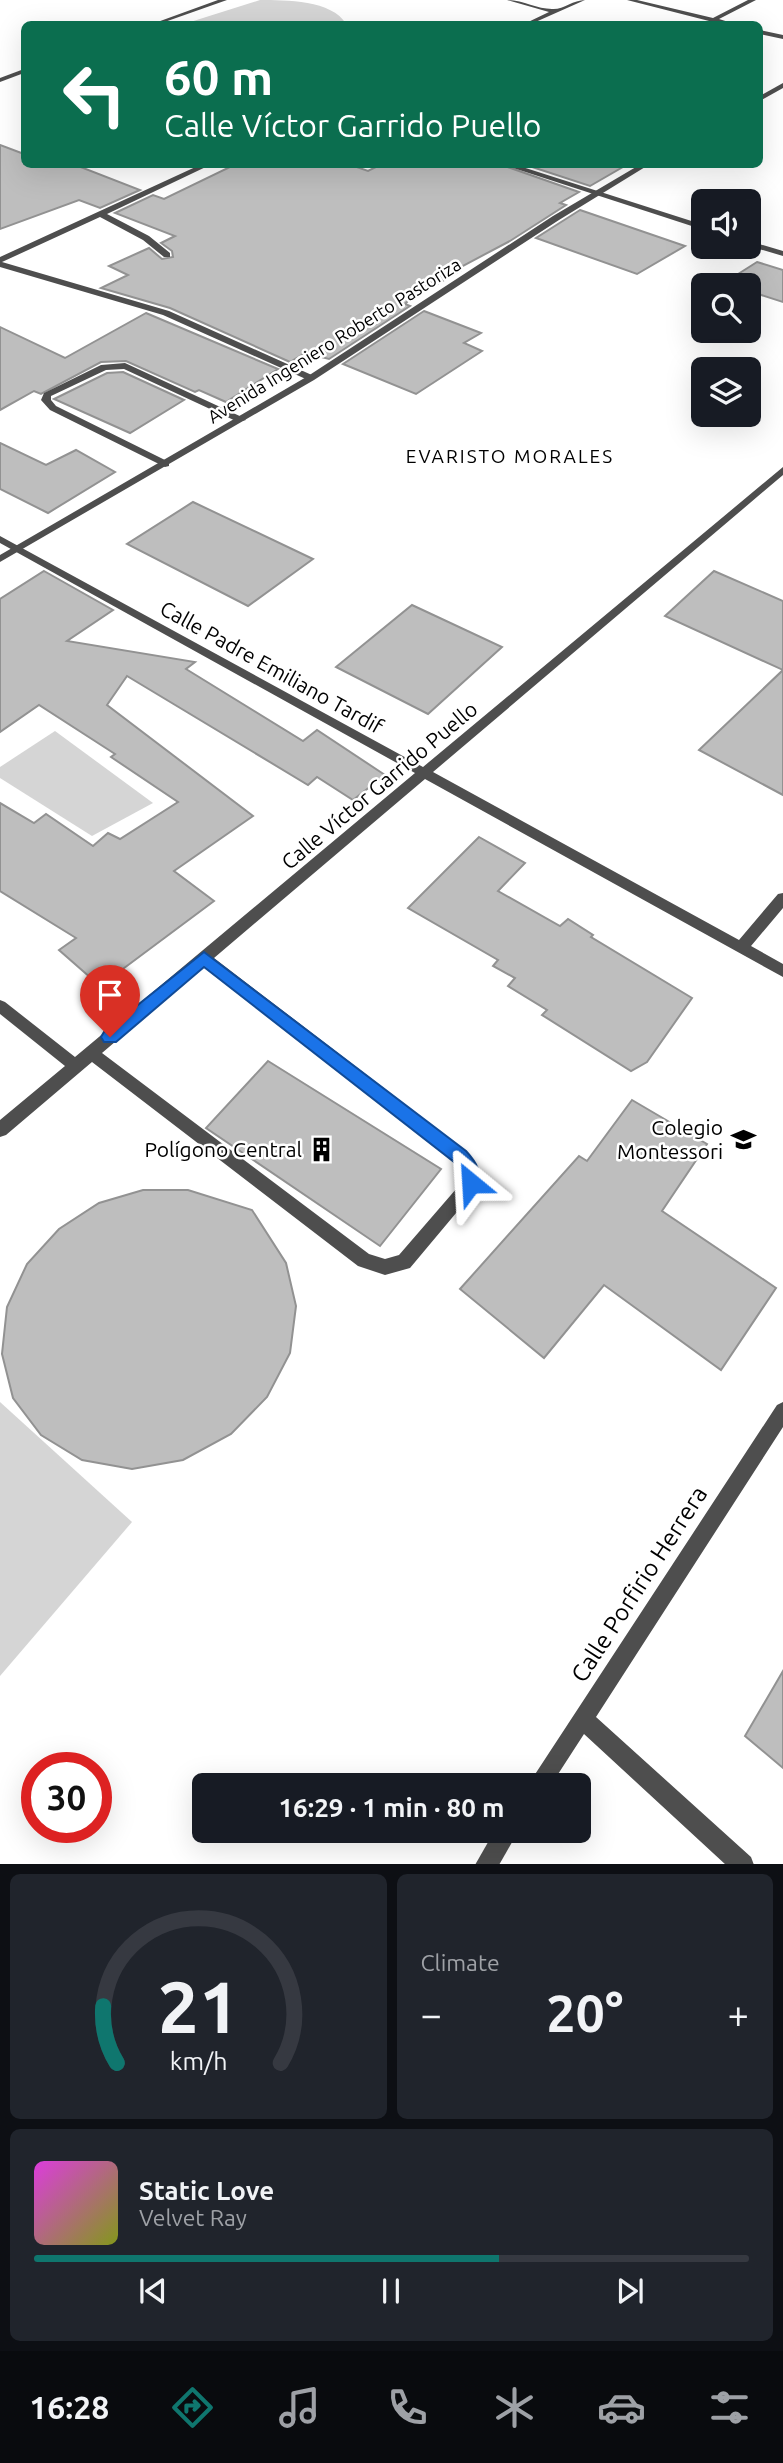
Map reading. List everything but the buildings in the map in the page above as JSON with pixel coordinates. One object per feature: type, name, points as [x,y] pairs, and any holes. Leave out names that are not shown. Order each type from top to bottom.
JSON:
[{"type":"street","points":[[164,21],[224,0]]},
{"type":"street","points":[[510,0],[555,12]]},
{"type":"street","points":[[534,21],[582,0]]},
{"type":"street","points":[[629,0],[718,21]]},
{"type":"street","points":[[713,20],[753,0]]},
{"type":"street","points":[[763,33],[783,37]]},
{"type":"street","points":[[0,80],[21,72]]},
{"type":"street","points":[[763,97],[783,85]]},
{"type":"street","points":[[0,262],[200,168]]},
{"type":"street","points":[[517,168],[691,224]]},
{"type":"street","name":"Avenida Ingeniero Roberto Pastoriza","points":[[0,559],[311,378],[596,193],[640,168]]},
{"type":"street","points":[[99,214],[146,239],[167,255]]},
{"type":"street","points":[[761,247],[783,254]]},
{"type":"street","points":[[0,262],[166,313],[311,378]]},
{"type":"street","points":[[165,464],[53,408],[46,400],[47,395],[104,367],[125,366],[241,419]]},
{"type":"street","name":"Calle Víctor Garrido Puello","points":[[0,1130],[783,470]]},
{"type":"street","name":"Calle Padre Emiliano Tardif","points":[[0,539],[783,971]]},
{"type":"street","points":[[742,947],[783,898]]},
{"type":"street","points":[[91,1053],[364,1260],[385,1267],[404,1262],[471,1183],[469,1167],[460,1156],[204,958]]},
{"type":"street","points":[[0,1006],[75,1066]]},
{"type":"street","name":"Calle Porfirio Herrera","points":[[547,1773],[783,1411]]},
{"type":"street","points":[[583,1719],[743,1864]]},
{"type":"street","points":[[486,1864],[500,1843]]},
{"type":"shaded area","points":[[260,0],[308,3],[330,10],[343,21],[194,21]]},
{"type":"shaded area","points":[[55,731],[153,803],[92,836],[0,778],[0,767]]},
{"type":"shaded area","points":[[0,1402],[132,1522],[0,1676]]},
{"type":"place","name":"Colegio Montessori","points":[[743,1139]]},
{"type":"place","name":"Polígono Central","points":[[322,1149]]},
{"type":"district","name":"EVARISTO MORALES","points":[[510,456]]},
{"type":"route","points":[[110,1037],[204,958],[460,1156],[469,1167],[471,1183]]}]
